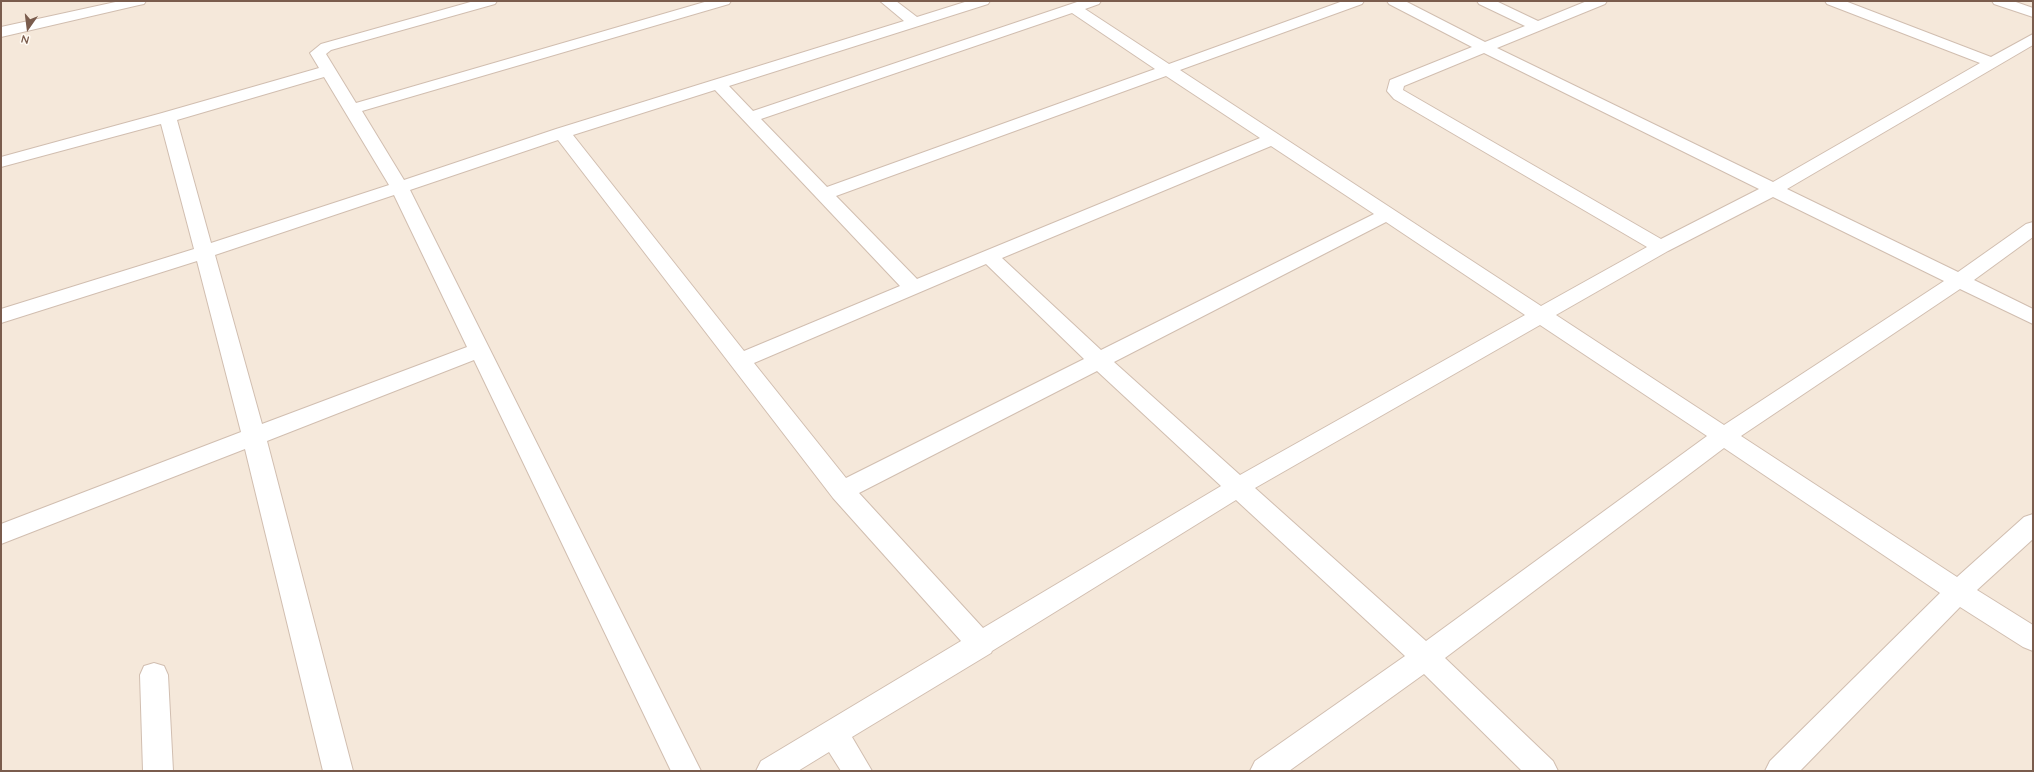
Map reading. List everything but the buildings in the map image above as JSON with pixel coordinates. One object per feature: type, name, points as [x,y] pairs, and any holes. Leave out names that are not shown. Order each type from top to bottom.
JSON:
[{"type":"street","points":[[1,32],[140,1]]},
{"type":"street","points":[[490,1],[326,47],[318,54],[400,188],[686,771]]},
{"type":"street","points":[[352,109],[724,1]]},
{"type":"street","points":[[887,1],[914,22]]},
{"type":"street","points":[[1,316],[204,252],[562,133],[983,1]]},
{"type":"street","points":[[750,117],[1094,1]]},
{"type":"street","points":[[824,194],[1357,1]]},
{"type":"street","points":[[1394,1],[1484,48],[2033,317]]},
{"type":"street","points":[[1484,1],[1537,26]]},
{"type":"street","points":[[1600,1],[1396,83],[1395,91],[1400,96],[1661,247]]},
{"type":"street","points":[[1832,1],[1993,63]]},
{"type":"street","points":[[1999,1],[2033,13]]},
{"type":"street","points":[[1074,8],[1958,592],[2033,639]]},
{"type":"street","points":[[771,771],[833,732],[981,645],[1236,488],[1661,247],[1774,189],[1993,63],[2033,38]]},
{"type":"street","points":[[1,162],[168,117],[327,71]]},
{"type":"street","points":[[718,84],[914,288]]},
{"type":"street","points":[[168,117],[254,437],[338,771]]},
{"type":"street","points":[[562,133],[842,491],[981,645]]},
{"type":"street","points":[[740,361],[1272,139]]},
{"type":"street","points":[[842,491],[1386,215]]},
{"type":"street","points":[[1265,771],[1425,657],[1724,436],[1959,281],[2033,228]]},
{"type":"street","points":[[989,256],[1236,488],[1425,657],[1543,771]]},
{"type":"street","points":[[1,534],[479,350]]},
{"type":"street","points":[[1780,771],[1958,592],[2033,524]]},
{"type":"street","points":[[154,675],[158,771]]},
{"type":"street","points":[[833,732],[857,771]]},
{"type":"shaded area","points":[[1,1],[2033,1],[2033,771],[1,771]]}]
